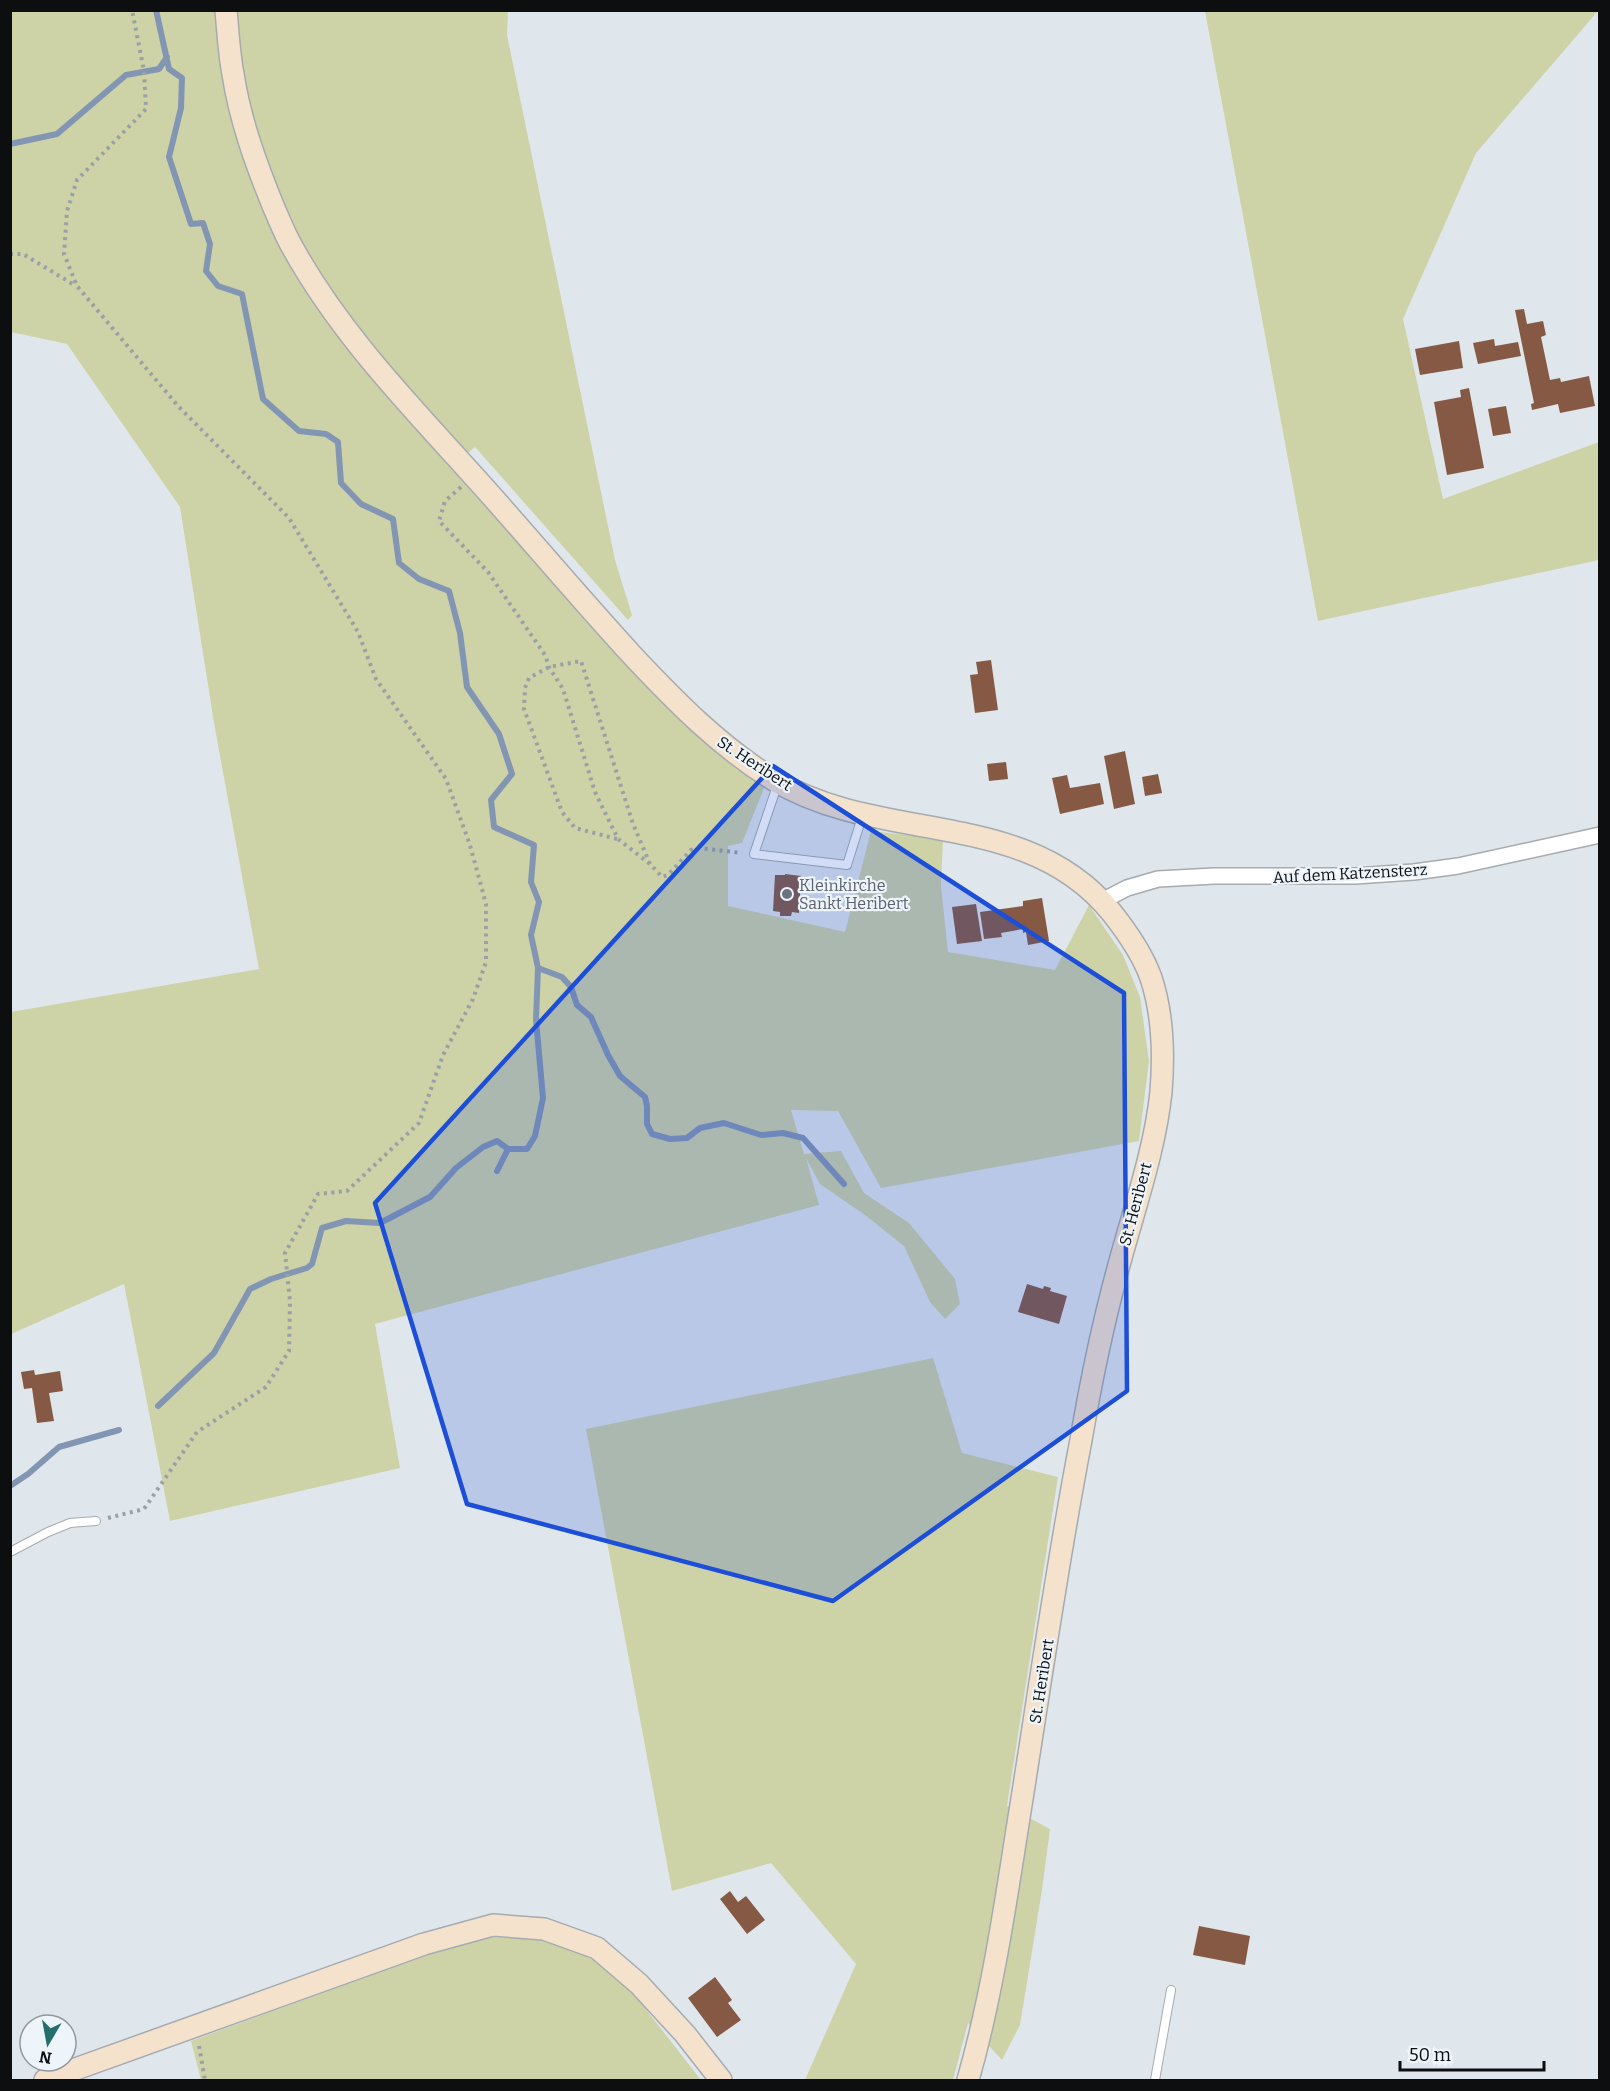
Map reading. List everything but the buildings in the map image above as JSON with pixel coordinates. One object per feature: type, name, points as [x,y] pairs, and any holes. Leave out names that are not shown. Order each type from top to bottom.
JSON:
[{"type":"street","name":"St. Heribert","points":[[226,10],[232,73],[243,121],[258,169],[288,241],[342,326],[411,409],[474,476],[675,702],[719,741],[778,782],[821,802],[863,815],[1004,842],[1041,856],[1073,876],[1102,901],[1126,930],[1150,977],[1160,1023],[1163,1058],[1160,1099],[1151,1148],[1097,1352],[1079,1446],[1008,1888],[978,2047],[968,2080]]},
{"type":"street","name":"Auf dem Katzensterz","points":[[1102,901],[1127,888],[1158,879],[1214,876],[1355,876],[1414,872],[1458,866],[1599,835]]},
{"type":"street","points":[[45,2080],[424,1944],[493,1925],[544,1929],[597,1948],[639,1984],[685,2034],[721,2080]]},
{"type":"lane","points":[[778,782],[754,854],[847,865],[863,815]]},
{"type":"lane","points":[[10,1552],[70,1523],[96,1521]]},
{"type":"lane","points":[[1155,2080],[1171,1990]]},
{"type":"path","points":[[96,1521],[144,1509],[197,1432],[266,1387],[289,1351],[289,1284],[285,1253],[318,1194],[347,1191],[419,1123],[443,1054],[473,999],[486,962],[486,904],[470,845],[446,779],[376,679],[358,632],[289,518],[178,406],[77,286],[64,254],[67,211],[77,180],[146,109],[144,71],[132,10]]},
{"type":"path","points":[[10,254],[23,254],[77,286]]},
{"type":"path","points":[[474,476],[445,501],[440,521],[488,572],[545,655],[549,667],[563,689],[595,792],[618,839]]},
{"type":"path","points":[[650,864],[633,824],[581,661],[549,667],[529,678],[525,688],[524,709],[562,812],[575,828],[618,839],[650,864],[662,877],[668,875],[691,849],[754,854]]},
{"type":"path","points":[[195,2026],[205,2080]]},
{"type":"highlighted area","points":[[773,766],[1124,993],[1127,1391],[833,1601],[467,1504],[375,1203]]},
{"type":"green space","points":[[11,11],[508,11],[507,35],[615,560],[632,615],[628,620],[475,447],[453,466],[672,709],[764,788],[742,843],[728,846],[728,906],[845,932],[871,831],[943,839],[941,886],[948,952],[1055,970],[1089,905],[1123,955],[1140,997],[1149,1061],[1139,1141],[881,1188],[838,1111],[791,1110],[804,1154],[841,1151],[864,1193],[909,1223],[955,1279],[960,1304],[945,1319],[930,1302],[904,1246],[820,1184],[806,1158],[819,1205],[375,1324],[400,1468],[170,1521],[124,1284],[11,1334],[11,1012],[259,969],[214,723],[180,507],[67,344],[11,332]]},
{"type":"green space","points":[[1205,11],[1598,11],[1476,153],[1403,319],[1443,499],[1599,442],[1599,560],[1318,621]]},
{"type":"green space","points":[[933,1358],[962,1453],[1058,1477],[1007,1806],[1050,1829],[1020,2025],[1002,2060],[968,2023],[953,2080],[805,2080],[856,1964],[771,1863],[672,1891],[586,1429]]},
{"type":"green space","points":[[477,1937],[536,1938],[582,1950],[630,1989],[701,2080],[201,2080],[191,2041]]},
{"type":"waterway","points":[[156,10],[169,69],[182,78],[181,108],[169,157],[191,224],[203,223],[210,244],[206,271],[218,286],[242,294],[263,399],[299,431],[326,434],[338,442],[341,483],[361,504],[393,519],[399,563],[419,579],[449,591],[460,633],[467,687],[499,734],[512,774],[491,800],[494,827],[534,845],[531,882],[539,902],[531,935],[538,968],[536,1020],[543,1098],[535,1136],[527,1149],[508,1149],[497,1141],[483,1147],[456,1168],[430,1197],[380,1223],[346,1221],[322,1228],[312,1264],[307,1268],[271,1279],[250,1289],[214,1353],[158,1406]]},
{"type":"waterway","points":[[10,144],[57,134],[126,75],[159,69],[167,57]]},
{"type":"waterway","points":[[538,968],[562,977],[571,987],[577,1005],[591,1017],[620,1076],[645,1097],[647,1124],[652,1134],[670,1139],[687,1138],[700,1128],[724,1123],[761,1135],[783,1133],[803,1138],[844,1184]]},
{"type":"waterway","points":[[497,1171],[508,1149]]},
{"type":"waterway","points":[[10,1486],[28,1474],[59,1447],[119,1430]]},
{"type":"place","name":"Kleinkirche Sankt Heribert","points":[[787,894]]}]
